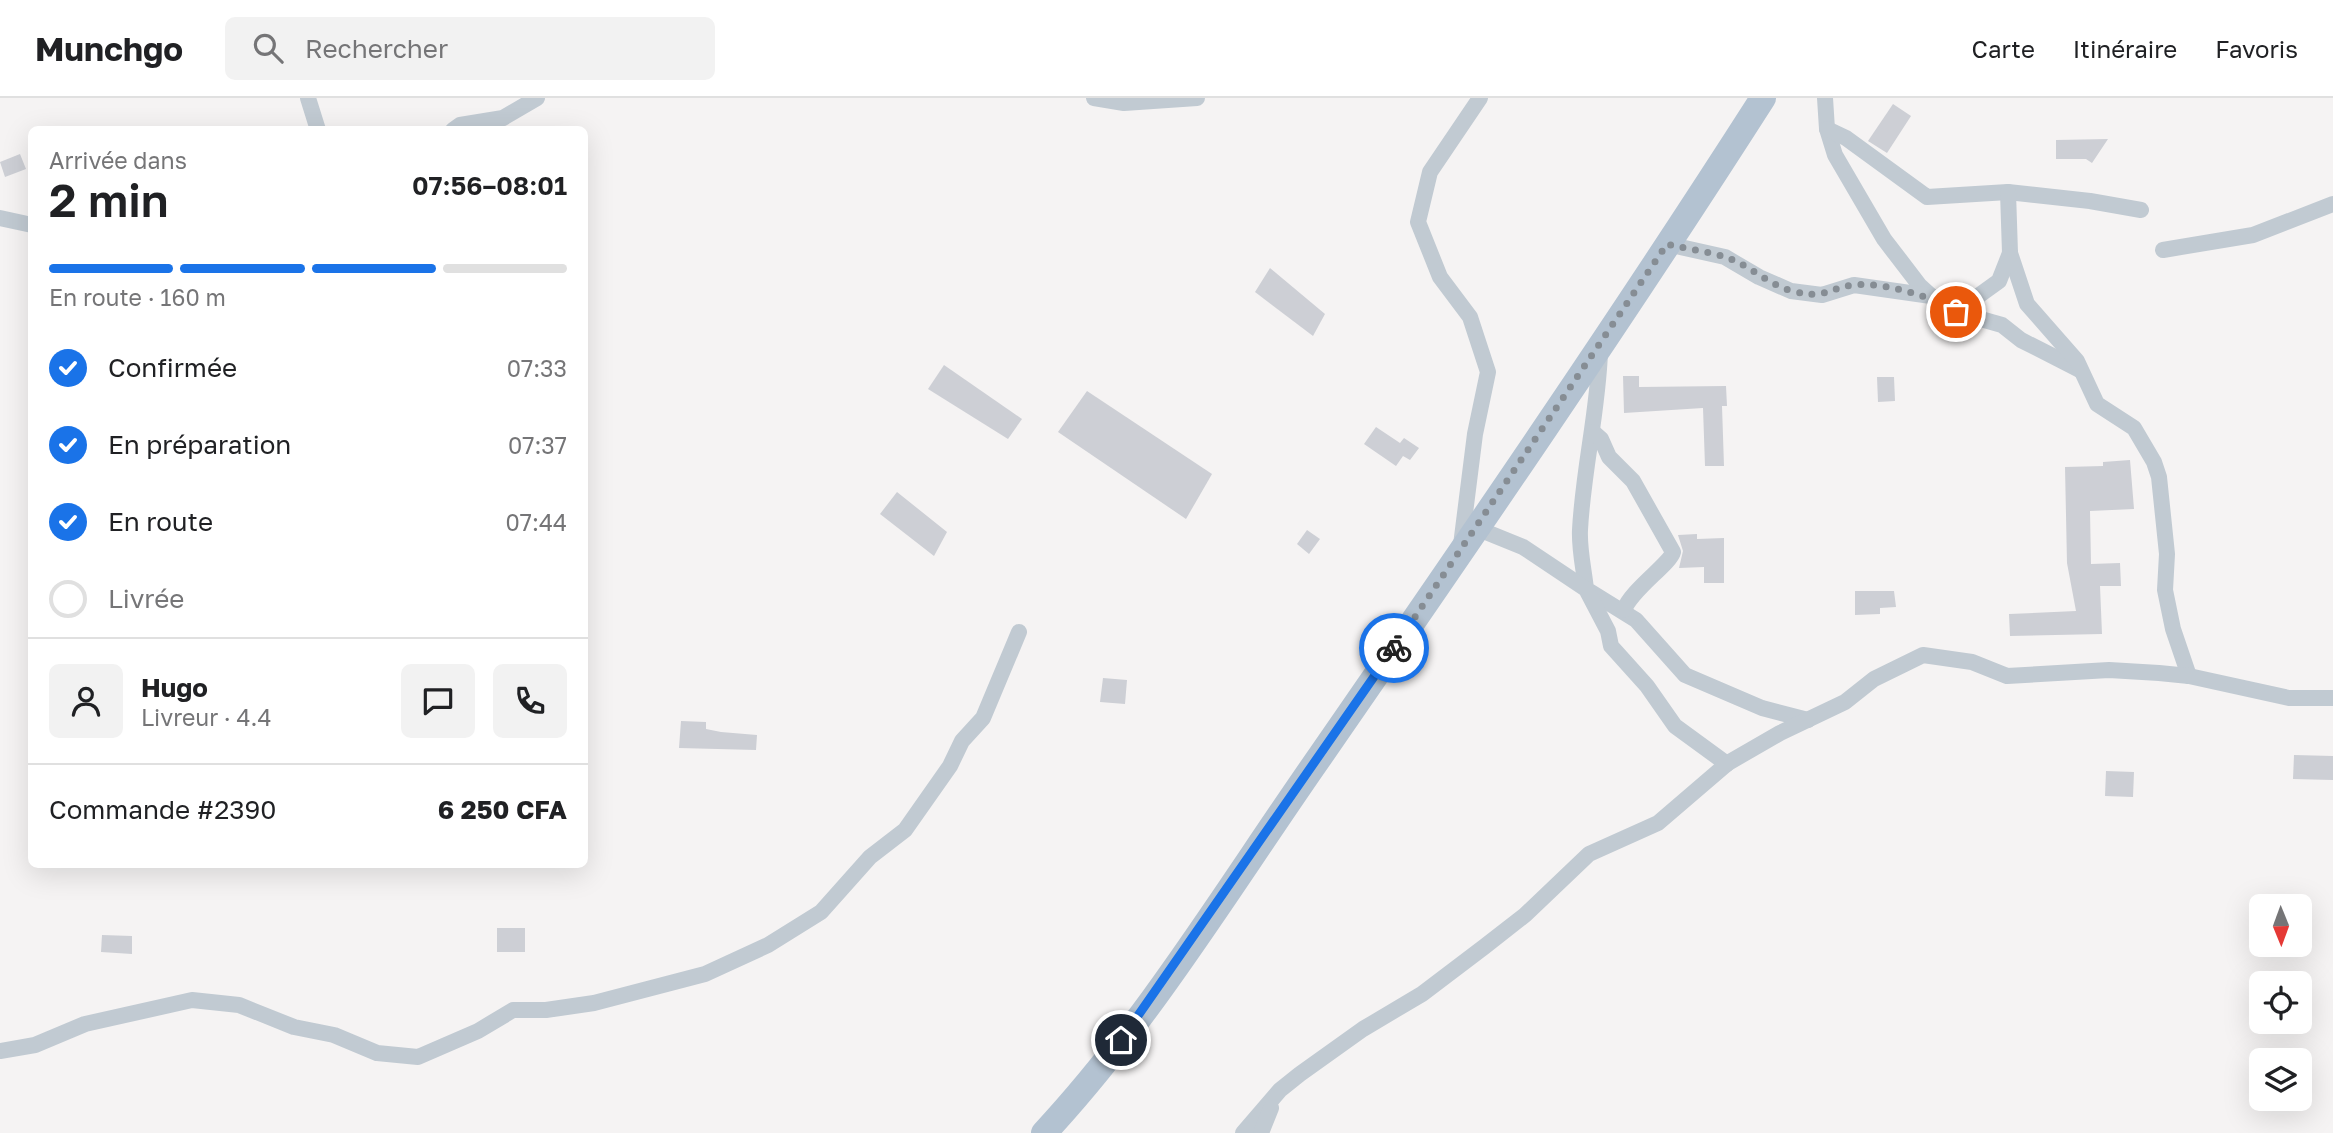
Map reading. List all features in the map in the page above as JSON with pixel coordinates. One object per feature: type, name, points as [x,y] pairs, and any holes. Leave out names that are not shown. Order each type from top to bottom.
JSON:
[{"type":"main road","points":[[1044,1133],[1121,1040],[1179,959],[1479,526],[1763,98]]},
{"type":"street","points":[[307,98],[317,126]]},
{"type":"street","points":[[459,126],[503,118],[537,98]]},
{"type":"street","points":[[1094,98],[1124,103],[1197,98]]},
{"type":"street","points":[[1459,555],[1475,434],[1488,372],[1470,317],[1440,277],[1418,222],[1430,172],[1480,98]]},
{"type":"street","points":[[1825,98],[1827,129],[1835,155],[1884,239],[1931,296],[1956,312],[2002,326],[2021,340],[2082,371]]},
{"type":"street","points":[[1827,129],[1846,138],[1927,197],[2008,192],[2090,201],[2141,211]]},
{"type":"street","points":[[2008,192],[2010,253],[2027,304],[2082,371],[2097,404],[2134,428],[2154,462],[2159,477],[2167,554],[2165,590],[2173,629],[2189,676]]},
{"type":"street","points":[[2163,250],[2253,235],[2333,204]]},
{"type":"street","points":[[0,218],[28,224]]},
{"type":"street","points":[[1667,244],[1725,257],[1759,277],[1791,290],[1822,295],[1854,285],[1931,296]]},
{"type":"street","points":[[1956,312],[1999,281],[2010,253]]},
{"type":"street","points":[[1600,346],[1599,394],[1583,483],[1579,533],[1586,589],[1608,631],[1611,646],[1647,686],[1675,726],[1727,764]]},
{"type":"street","points":[[1593,432],[1601,439],[1609,457],[1633,481],[1673,552],[1671,558],[1653,572],[1627,601],[1624,610]]},
{"type":"street","points":[[1479,526],[1486,532],[1523,547],[1586,589],[1624,610],[1647,630],[1685,675],[1762,708],[1808,720]]},
{"type":"street","points":[[0,1051],[35,1045],[85,1024],[192,1000],[239,1005],[294,1027],[334,1035],[377,1054],[418,1057],[478,1031],[513,1010],[546,1010],[587,1004],[623,993],[652,990],[705,974],[768,945],[821,912],[870,857],[905,830],[950,766],[962,741],[984,718],[1019,632]]},
{"type":"street","points":[[1243,1133],[1280,1090],[1363,1029],[1422,994],[1484,947],[1525,915],[1589,855],[1658,823],[1727,764],[1845,702],[1874,679],[1923,655],[1972,662],[2007,676],[2109,670],[2189,676],[2289,698],[2333,698]]},
{"type":"street","points":[[1261,1133],[1280,1090]]},
{"type":"building","points":[[1893,104],[1911,116],[1887,153],[1868,141]]},
{"type":"building","points":[[2108,139],[2092,163],[2086,159],[2056,159],[2056,140]]},
{"type":"building","points":[[20,154],[26,169],[5,177],[0,162]]},
{"type":"building","points":[[1270,268],[1325,314],[1313,336],[1255,292]]},
{"type":"building","points":[[944,365],[1022,419],[1008,439],[928,389]]},
{"type":"building","points":[[1623,376],[1639,376],[1639,387],[1726,386],[1727,406],[1722,406],[1724,466],[1705,466],[1703,408],[1624,413]]},
{"type":"building","points":[[1877,377],[1894,377],[1895,401],[1878,402]]},
{"type":"building","points":[[1087,391],[1212,474],[1186,519],[1058,432]]},
{"type":"building","points":[[1376,427],[1400,443],[1404,438],[1419,448],[1410,460],[1403,456],[1396,466],[1364,444]]},
{"type":"building","points":[[2130,460],[2134,509],[2090,511],[2091,564],[2120,563],[2121,586],[2100,586],[2102,634],[2010,636],[2009,614],[2076,611],[2067,563],[2065,467],[2103,466],[2103,462]]},
{"type":"building","points":[[897,492],[947,532],[934,556],[880,514]]},
{"type":"building","points":[[1307,530],[1320,539],[1309,554],[1297,544]]},
{"type":"building","points":[[1697,534],[1697,539],[1724,538],[1724,583],[1704,583],[1704,567],[1679,568],[1683,551],[1678,535]]},
{"type":"building","points":[[1855,591],[1894,591],[1896,607],[1880,608],[1880,614],[1855,615]]},
{"type":"building","points":[[1103,678],[1127,680],[1125,704],[1100,702]]},
{"type":"building","points":[[681,721],[706,722],[706,729],[721,732],[757,735],[756,750],[679,748]]},
{"type":"building","points":[[2294,755],[2333,756],[2333,780],[2293,779]]},
{"type":"building","points":[[2106,771],[2134,772],[2133,797],[2105,796]]},
{"type":"building","points":[[497,928],[525,928],[525,952],[497,952]]},
{"type":"building","points":[[102,935],[132,936],[132,954],[101,952]]},
{"type":"way so far","points":[[1394,648],[1516,472],[1667,244],[1725,257],[1759,277],[1791,290],[1822,295],[1854,285],[1894,290],[1931,296],[1956,312]]},
{"type":"route","points":[[1121,1040],[1394,648]]}]
